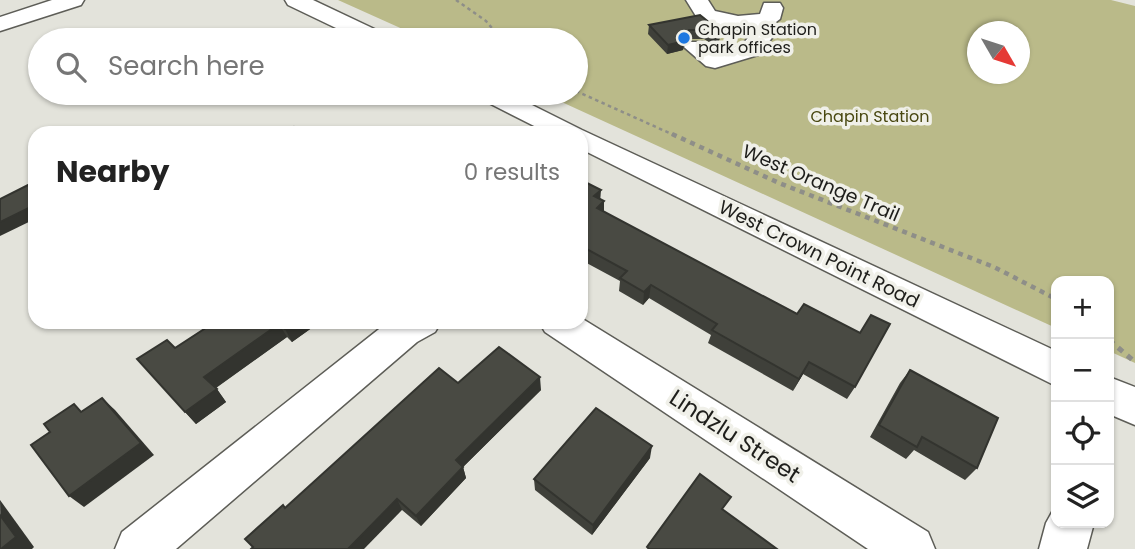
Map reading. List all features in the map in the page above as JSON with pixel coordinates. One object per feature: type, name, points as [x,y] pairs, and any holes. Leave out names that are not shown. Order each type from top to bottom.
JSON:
[{"type":"street","points":[[0,24],[73,0]]},
{"type":"street","points":[[296,0],[354,28]]},
{"type":"street","points":[[697,0],[707,16],[738,23],[776,7]]},
{"type":"street","points":[[742,0],[747,4],[776,7]]},
{"type":"street","points":[[696,47],[715,61],[750,50],[765,33],[776,7]]},
{"type":"street","points":[[513,105],[556,126]]},
{"type":"street","name":"West Crown Point Road","points":[[588,141],[1051,367]]},
{"type":"street","points":[[139,549],[408,329]]},
{"type":"street","name":"Lindzlu Street","points":[[569,329],[911,549]]},
{"type":"street","points":[[1114,397],[1135,407]]},
{"type":"street","points":[[1063,549],[1069,528]]},
{"type":"path","points":[[456,0],[492,28]]},
{"type":"path","name":"West Orange Trail","points":[[588,96],[779,183],[994,267],[1051,296]]},
{"type":"path","points":[[1114,344],[1135,362]]},
{"type":"green space","name":"Chapin Station","points":[[338,0],[1111,0],[1135,6],[1135,363],[1114,353],[1114,276],[1051,276],[1051,326],[568,105],[588,105],[588,28],[400,28]]},
{"type":"building","points":[[700,15],[721,32],[712,34],[706,30],[689,30],[683,36],[685,41],[668,45],[649,25]]},
{"type":"building","points":[[588,184],[601,190],[594,196],[604,201],[597,208],[797,314],[804,304],[860,333],[871,315],[890,324],[855,387],[809,362],[799,379],[712,330],[717,324],[651,285],[644,292],[620,278],[627,271],[588,250]]},
{"type":"building","points":[[28,185],[28,208],[0,222],[0,199]]},
{"type":"building","points":[[204,329],[272,329],[204,377],[217,389],[185,412],[137,359],[167,340],[175,348]]},
{"type":"building","points":[[499,347],[540,377],[456,460],[463,467],[416,516],[397,499],[348,549],[251,549],[253,547],[245,539],[283,505],[285,508],[439,368],[458,383]]},
{"type":"building","points":[[910,370],[998,418],[977,468],[922,437],[917,447],[879,425]]},
{"type":"building","points":[[102,398],[141,443],[69,496],[31,445],[50,432],[44,424],[74,404],[81,412]]},
{"type":"building","points":[[596,408],[652,446],[593,525],[534,479]]},
{"type":"building","points":[[700,474],[731,497],[722,509],[777,549],[649,549],[647,547]]},
{"type":"building","points":[[0,515],[16,537],[1,549],[0,549]]},
{"type":"place","name":"Chapin Station park offices","points":[[684,38]]}]
